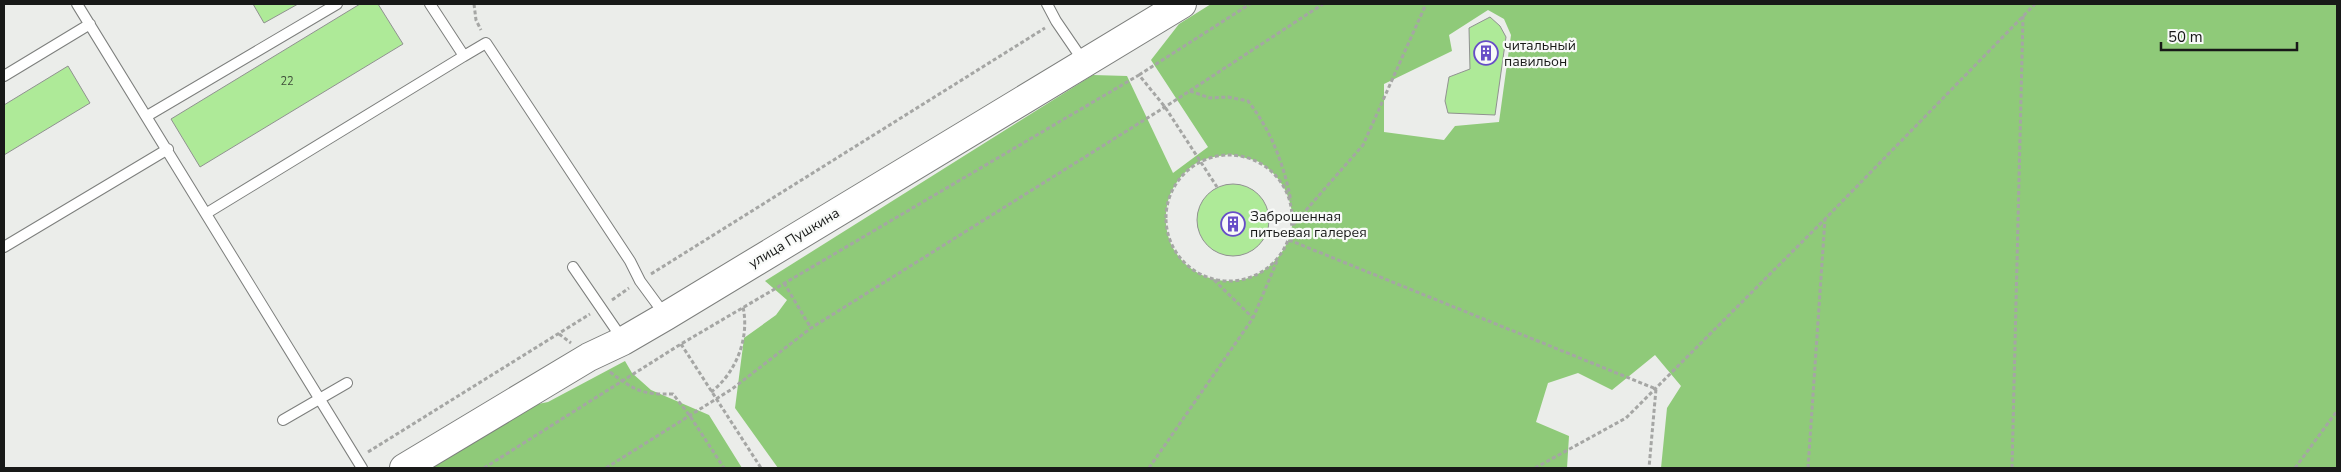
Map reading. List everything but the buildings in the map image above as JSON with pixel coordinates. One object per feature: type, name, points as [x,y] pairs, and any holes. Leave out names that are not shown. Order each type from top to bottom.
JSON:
[{"type":"street","name":"улица Пушкина","points":[[404,468],[589,357],[623,341],[666,316],[1182,4]]},
{"type":"lane","points":[[77,4],[168,149],[362,468]]},
{"type":"lane","points":[[147,116],[337,4]]},
{"type":"lane","points":[[430,4],[464,56]]},
{"type":"lane","points":[[1047,4],[1056,21],[1084,62]]},
{"type":"lane","points":[[4,76],[90,24]]},
{"type":"lane","points":[[207,213],[486,42],[630,261],[640,281],[666,316]]},
{"type":"lane","points":[[4,247],[168,149]]},
{"type":"lane","points":[[573,267],[623,341]]},
{"type":"lane","points":[[283,420],[347,383]]},
{"type":"path","points":[[474,4],[476,20],[486,42]]},
{"type":"path","points":[[484,468],[681,344],[1139,74],[1250,4]]},
{"type":"path","points":[[606,468],[732,390],[811,328],[1165,107],[1323,4]]},
{"type":"path","points":[[1292,225],[1363,145],[1426,4]]},
{"type":"path","points":[[1535,468],[1626,418],[1825,219],[2035,4]]},
{"type":"path","points":[[2012,468],[2023,16]]},
{"type":"path","points":[[356,459],[1056,21]]},
{"type":"path","points":[[1139,74],[1165,107],[1217,187]]},
{"type":"path","points":[[1149,468],[1253,318],[1277,260],[1289,240],[1292,225],[1292,209],[1285,170],[1263,120],[1248,101],[1228,97],[1210,98],[1190,91]]},
{"type":"path","points":[[1277,260],[1259,274],[1237,281],[1214,280],[1193,272],[1177,256],[1167,236],[1165,214],[1170,192],[1183,174],[1201,161],[1230,154],[1259,162],[1281,181],[1292,209]]},
{"type":"path","points":[[1808,468],[1825,219]]},
{"type":"path","points":[[1289,240],[1656,389]]},
{"type":"path","points":[[1214,280],[1253,318]]},
{"type":"path","points":[[784,282],[811,328]]},
{"type":"path","points":[[711,392],[724,383],[734,368],[743,331],[745,316],[743,307]]},
{"type":"path","points":[[681,344],[715,400],[761,468]]},
{"type":"path","points":[[621,381],[636,391],[654,395],[673,394],[690,416],[724,468]]},
{"type":"path","points":[[1649,468],[1656,389]]},
{"type":"path","points":[[2295,468],[2337,411]]},
{"type":"green space","points":[[1211,4],[2337,4],[2337,468],[1661,468],[1667,408],[1681,386],[1655,355],[1612,390],[1578,373],[1548,383],[1536,422],[1569,436],[1567,468],[778,468],[735,408],[744,338],[776,315],[787,300],[765,281],[1093,75],[1127,76],[1173,173],[1208,147],[1151,60],[1179,24]],"holes":[[[1488,10],[1504,19],[1511,35],[1499,122],[1455,126],[1444,140],[1384,132],[1384,84],[1452,51],[1449,35]],[[1230,154],[1259,162],[1278,178],[1289,200],[1292,224],[1290,236],[1285,247],[1268,267],[1248,278],[1227,281],[1206,276],[1187,265],[1173,249],[1166,227],[1168,201],[1180,178],[1189,168],[1200,161]]]},
{"type":"green space","points":[[625,361],[632,373],[651,390],[709,415],[742,468],[425,468],[523,407],[548,402]]},
{"type":"place","name":"читальный павильон","points":[[1486,53]]},
{"type":"place","name":"Заброшенная питьевая галерея","points":[[1233,224]]}]
